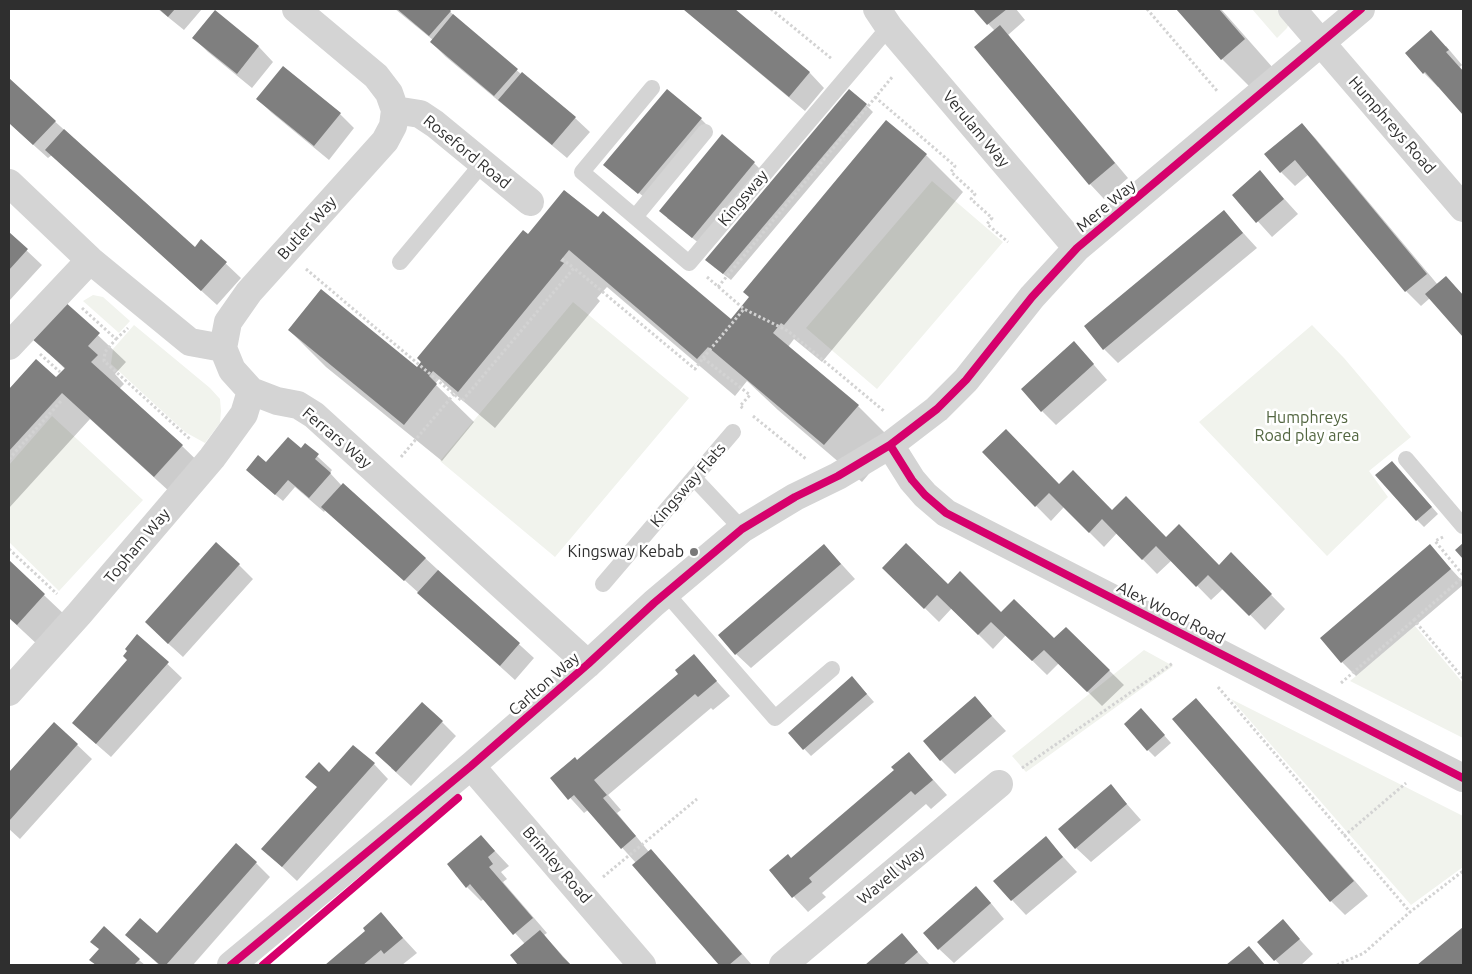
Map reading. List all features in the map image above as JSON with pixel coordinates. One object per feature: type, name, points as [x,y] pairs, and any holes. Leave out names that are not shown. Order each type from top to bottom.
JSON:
[{"type":"street","points":[[296,9],[376,76],[390,93],[395,110]]},
{"type":"street","name":"Humphreys Road","points":[[1292,9],[1463,208]]},
{"type":"street","name":"Mere Way","points":[[890,445],[937,409],[966,380],[1032,297],[1077,248],[1361,9]]},
{"type":"street","name":"Verulam Way","points":[[883,18],[1077,248]]},
{"type":"street","name":"Roseford Road","points":[[395,110],[420,114],[435,124],[530,202]]},
{"type":"street","name":"Butler Way","points":[[223,348],[228,322],[249,292],[385,141],[393,126],[395,110]]},
{"type":"street","points":[[9,183],[90,260],[190,342],[223,348]]},
{"type":"street","points":[[9,346],[90,260]]},
{"type":"street","name":"Ferrars Way","points":[[223,348],[232,370],[251,391],[277,401],[298,405],[314,414],[588,664]]},
{"type":"street","name":"Topham Way","points":[[9,692],[79,614],[212,458],[244,414],[251,391]]},
{"type":"street","name":"Carlton Way","points":[[231,965],[471,766],[666,593],[742,529],[795,497],[838,476],[890,445]]},
{"type":"street","name":"Alex Wood Road","points":[[890,445],[912,480],[925,495],[946,513],[1463,778]]},
{"type":"street","name":"Brimley Road","points":[[471,766],[642,965]]},
{"type":"street","name":"Wavell Way","points":[[782,965],[999,784]]},
{"type":"lane","name":"Kingsway","points":[[689,262],[849,74],[883,18]]},
{"type":"lane","points":[[652,88],[582,172],[689,262]]},
{"type":"lane","points":[[635,217],[705,132]]},
{"type":"lane","points":[[400,262],[482,164]]},
{"type":"lane","name":"Kingsway Flats","points":[[603,584],[733,432]]},
{"type":"lane","points":[[1406,460],[1463,526]]},
{"type":"lane","points":[[694,478],[742,529]]},
{"type":"lane","points":[[666,593],[775,718],[832,669]]},
{"type":"path","points":[[771,9],[849,74]]},
{"type":"path","points":[[1147,9],[1223,98]]},
{"type":"path","points":[[718,286],[895,74]]},
{"type":"path","points":[[875,97],[955,166],[951,172],[975,194],[971,199],[992,218],[987,224],[1008,242]]},
{"type":"path","points":[[285,252],[462,401],[574,268]]},
{"type":"path","points":[[562,259],[695,369],[744,309]]},
{"type":"path","points":[[689,262],[744,309],[788,331],[884,411]]},
{"type":"path","points":[[62,289],[116,339],[105,352],[104,361],[212,458]]},
{"type":"path","points":[[704,358],[750,395],[740,406],[811,463]]},
{"type":"path","points":[[383,477],[454,394]]},
{"type":"path","points":[[9,459],[62,400]]},
{"type":"path","points":[[9,548],[79,614]]},
{"type":"path","points":[[1319,705],[1342,682],[1463,577]]},
{"type":"path","points":[[1414,620],[1463,678]]},
{"type":"path","points":[[999,784],[1173,662]]},
{"type":"path","points":[[1218,687],[1410,912]]},
{"type":"path","points":[[1344,836],[1406,783],[1421,756]]},
{"type":"path","points":[[582,894],[696,799]]},
{"type":"path","points":[[1338,965],[1364,953],[1410,912],[1463,871]]},
{"type":"green space","points":[[1252,9],[1276,9],[1290,21],[1287,28],[1277,38]]},
{"type":"green space","points":[[932,181],[1003,242],[877,389],[806,328]]},
{"type":"green space","points":[[93,295],[103,297],[130,321],[119,333],[83,301]]},
{"type":"green space","points":[[573,302],[689,398],[555,557],[440,461]]},
{"type":"green space","points":[[134,325],[210,388],[220,399],[220,423],[205,443],[185,432],[111,364],[113,349]]},
{"type":"green space","name":"Humphreys Road play area","points":[[1312,325],[1344,358],[1411,437],[1369,471],[1388,497],[1327,556],[1199,422]]},
{"type":"green space","points":[[52,416],[143,500],[59,591],[9,542],[9,465]]},
{"type":"green space","points":[[1415,626],[1463,683],[1463,738],[1350,681]]},
{"type":"green space","points":[[1144,650],[1173,666],[1026,772],[1012,756]]},
{"type":"green space","points":[[1231,699],[1463,816],[1463,867],[1411,905]]},
{"type":"building","points":[[159,9],[175,9],[168,17]]},
{"type":"building","points":[[397,9],[449,9],[451,11],[429,36]]},
{"type":"building","points":[[683,9],[735,9],[810,72],[789,97]]},
{"type":"building","points":[[973,9],[1007,9],[987,25]]},
{"type":"building","points":[[1176,9],[1219,9],[1245,39],[1221,60]]},
{"type":"building","points":[[215,10],[259,46],[237,74],[192,38]]},
{"type":"building","points":[[453,14],[518,69],[494,96],[430,42]]},
{"type":"building","points":[[1000,25],[1115,163],[1089,185],[974,47]]},
{"type":"building","points":[[1431,30],[1449,50],[1446,52],[1463,71],[1463,115],[1425,72],[1423,74],[1405,53]]},
{"type":"building","points":[[283,66],[341,113],[314,146],[256,99]]},
{"type":"building","points":[[522,72],[576,117],[552,145],[498,100]]},
{"type":"building","points":[[9,78],[56,121],[33,145],[9,123]]},
{"type":"building","points":[[667,89],[702,118],[638,194],[603,165]]},
{"type":"building","points":[[849,89],[867,104],[723,274],[705,260]]},
{"type":"building","points":[[886,120],[927,154],[784,325],[781,323],[773,333],[859,405],[824,445],[708,347],[697,359],[569,250],[560,261],[564,263],[458,392],[433,371],[429,376],[437,384],[404,425],[288,330],[321,289],[417,367],[421,362],[417,358],[523,230],[528,234],[564,190],[598,217],[603,211],[731,319],[749,297],[743,292]]},
{"type":"building","points":[[1302,123],[1427,274],[1405,292],[1295,160],[1280,173],[1264,154]]},
{"type":"building","points":[[64,129],[195,247],[201,239],[227,262],[201,291],[45,150]]},
{"type":"building","points":[[722,134],[755,162],[692,238],[659,211]]},
{"type":"building","points":[[1260,170],[1284,199],[1256,223],[1232,195]]},
{"type":"building","points":[[1224,210],[1243,233],[1103,350],[1084,326]]},
{"type":"building","points":[[9,232],[28,249],[9,270]]},
{"type":"building","points":[[1446,276],[1463,295],[1463,337],[1425,294]]},
{"type":"building","points":[[64,301],[100,333],[88,346],[98,355],[91,362],[183,445],[154,477],[62,393],[9,451],[9,389],[36,359],[56,377],[65,368],[31,338]]},
{"type":"building","points":[[1074,341],[1094,364],[1041,412],[1021,389]]},
{"type":"building","points":[[1006,429],[1059,484],[1073,470],[1112,510],[1126,496],[1166,537],[1179,524],[1219,565],[1231,552],[1272,594],[1249,616],[1208,575],[1196,587],[1156,546],[1142,560],[1102,519],[1089,533],[1049,493],[1035,507],[982,452]]},
{"type":"building","points":[[288,437],[301,448],[305,443],[319,454],[315,459],[331,473],[309,498],[288,480],[275,495],[246,470],[258,455],[266,462]]},
{"type":"building","points":[[1392,461],[1432,507],[1416,521],[1375,475]]},
{"type":"building","points":[[343,483],[426,558],[404,581],[321,507]]},
{"type":"building","points":[[216,542],[240,564],[168,644],[145,622]]},
{"type":"building","points":[[906,543],[948,584],[960,571],[1001,612],[1014,599],[1054,638],[1066,627],[1110,670],[1087,692],[1044,650],[1032,661],[991,622],[978,635],[937,595],[924,609],[882,568]]},
{"type":"building","points":[[1463,543],[1463,559],[1455,550]]},
{"type":"building","points":[[824,544],[841,564],[735,655],[718,635]]},
{"type":"building","points":[[1430,544],[1451,569],[1341,663],[1320,638]]},
{"type":"building","points":[[9,560],[45,594],[17,625],[9,618]]},
{"type":"building","points":[[438,570],[520,643],[500,666],[417,593]]},
{"type":"building","points":[[137,634],[169,662],[96,744],[72,723],[127,660],[123,656],[127,651],[125,649]]},
{"type":"building","points":[[694,654],[717,681],[698,697],[695,694],[594,780],[607,795],[603,798],[636,836],[621,849],[574,795],[568,800],[550,778],[575,757],[577,760],[678,674],[675,670]]},
{"type":"building","points":[[852,676],[867,694],[803,750],[788,733]]},
{"type":"building","points":[[975,696],[992,716],[940,761],[923,741]]},
{"type":"building","points":[[1196,698],[1354,881],[1330,902],[1172,719]]},
{"type":"building","points":[[422,702],[443,721],[396,772],[375,753]]},
{"type":"building","points":[[1141,708],[1165,735],[1147,751],[1124,724]]},
{"type":"building","points":[[54,722],[78,744],[9,821],[9,772]]},
{"type":"building","points":[[353,745],[375,763],[282,867],[261,849],[317,787],[305,777],[319,762],[329,772]]},
{"type":"building","points":[[909,752],[933,780],[915,795],[911,791],[809,878],[812,882],[792,898],[769,870],[788,854],[791,858],[894,770],[891,767]]},
{"type":"building","points":[[1111,784],[1127,804],[1075,849],[1058,829]]},
{"type":"building","points":[[481,835],[495,851],[488,857],[493,864],[489,867],[533,918],[513,935],[470,884],[466,888],[447,864]]},
{"type":"building","points":[[1046,836],[1063,857],[1011,901],[993,881]]},
{"type":"building","points":[[236,843],[257,862],[166,965],[160,965],[125,935],[140,918],[157,933]]},
{"type":"building","points":[[651,849],[742,954],[729,965],[719,965],[632,865]]},
{"type":"building","points":[[976,886],[991,903],[938,950],[923,933]]},
{"type":"building","points":[[381,912],[403,938],[384,954],[381,950],[363,965],[325,965],[365,931],[363,928]]},
{"type":"building","points":[[1283,919],[1300,939],[1274,961],[1257,942]]},
{"type":"building","points":[[104,926],[140,959],[134,965],[96,965],[89,960],[99,949],[90,942]]},
{"type":"building","points":[[1463,927],[1463,965],[1417,965]]},
{"type":"building","points":[[540,930],[571,965],[518,965],[510,955]]},
{"type":"building","points":[[902,933],[918,952],[903,965],[865,965]]},
{"type":"building","points":[[1249,946],[1265,965],[1226,965]]},
{"type":"cycle path","points":[[231,965],[471,766],[588,664],[654,603],[742,529],[795,497],[838,476],[890,445],[937,409],[966,380],[1032,297],[1077,248],[1361,9]]},
{"type":"cycle path","points":[[890,445],[912,480],[925,495],[946,513],[1463,778]]},
{"type":"cycle path","points":[[263,965],[458,798]]},
{"type":"place","name":"Kingsway Kebab","points":[[694,552]]}]
